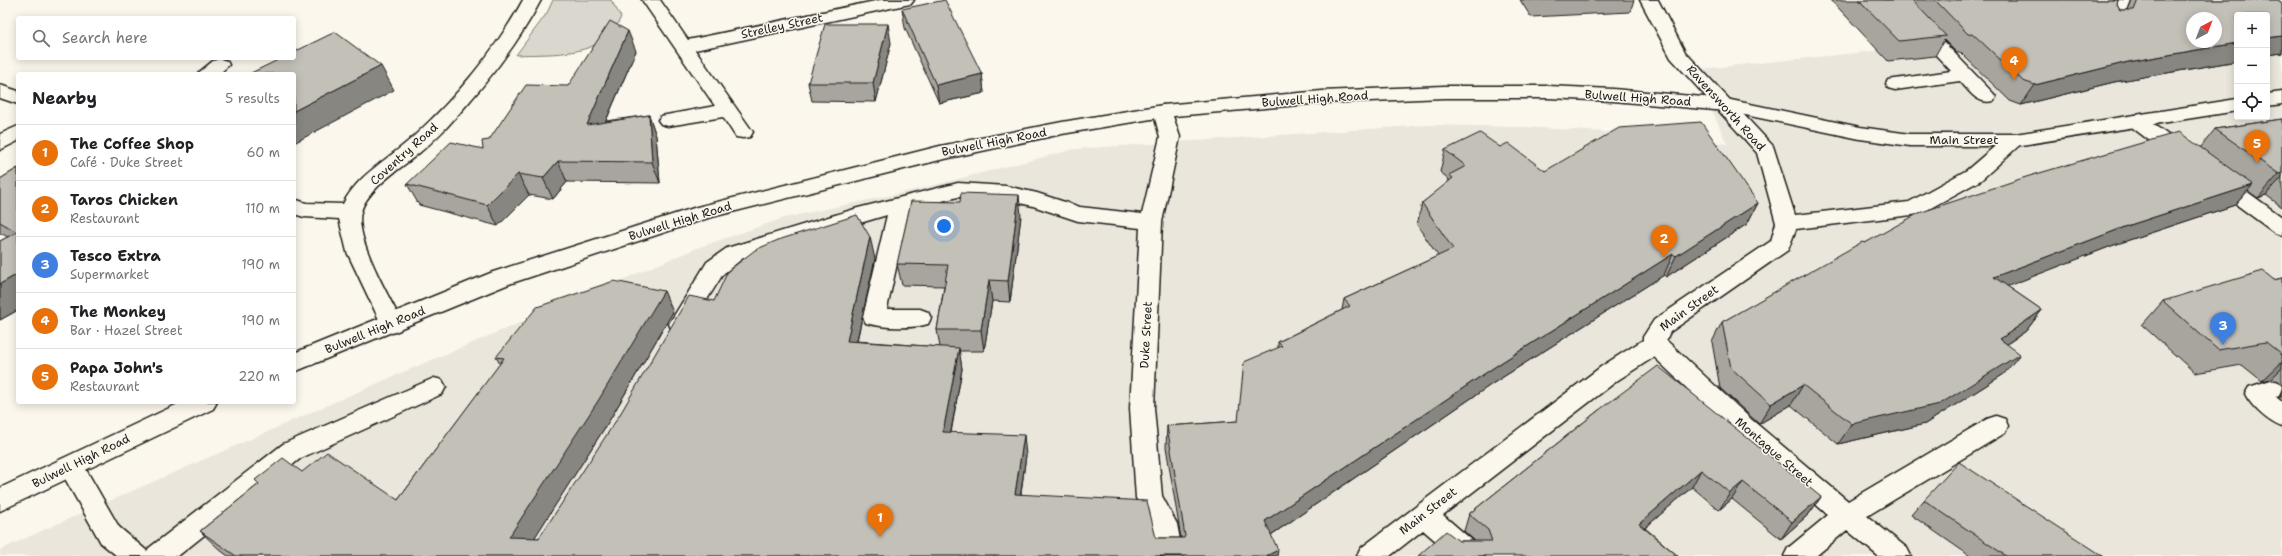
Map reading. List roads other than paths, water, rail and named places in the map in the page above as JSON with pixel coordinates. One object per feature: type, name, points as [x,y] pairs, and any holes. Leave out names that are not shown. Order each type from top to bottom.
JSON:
[{"type":"street","name":"Coventry Road","points":[[350,212],[360,195],[420,142],[465,96],[522,21],[532,0]]},
{"type":"street","points":[[651,0],[743,132]]},
{"type":"street","name":"Strelley Street","points":[[683,47],[851,6],[904,0]]},
{"type":"street","name":"Ravensworth Road","points":[[1649,0],[1677,54],[1726,105],[1766,151],[1787,223]]},
{"type":"street","points":[[1893,0],[1986,97]]},
{"type":"street","points":[[2114,25],[2122,0]]},
{"type":"street","points":[[1895,84],[1965,75]]},
{"type":"street","points":[[0,91],[16,97]]},
{"type":"street","name":"Bulwell High Road","points":[[296,362],[346,340],[392,324],[501,278],[704,212],[940,153],[1062,128],[1163,111],[1322,97],[1444,92],[1606,94],[1726,105]]},
{"type":"street","points":[[2270,100],[2282,98]]},
{"type":"street","name":"Main Street","points":[[1726,105],[1860,133],[1910,140],[2015,140],[2234,105]]},
{"type":"street","points":[[668,120],[727,110]]},
{"type":"street","name":"Duke Street","points":[[1163,111],[1170,137],[1151,222],[1142,408],[1149,498],[1164,524],[1170,556]]},
{"type":"street","points":[[2136,121],[2282,228]]},
{"type":"street","points":[[0,143],[16,133]]},
{"type":"street","name":"Main Street","points":[[1370,556],[1423,514],[1610,374],[1656,344],[1654,337],[1662,326],[1780,245],[1787,223],[1913,209],[1974,175],[2015,140]]},
{"type":"street","points":[[670,341],[701,287],[715,268],[735,253],[858,215],[900,204],[958,190],[1006,193],[1037,200],[1078,214],[1151,222]]},
{"type":"street","points":[[900,204],[874,317],[920,318]]},
{"type":"street","points":[[297,212],[350,212],[350,223],[355,242],[372,286],[392,324]]},
{"type":"street","name":"Montague Street","points":[[1656,344],[1694,383],[1846,515],[1898,556]]},
{"type":"street","points":[[158,556],[292,451],[434,387]]},
{"type":"street","points":[[2271,389],[2257,394],[2282,417]]},
{"type":"street","name":"Bulwell High Road","points":[[0,500],[201,404]]},
{"type":"street","points":[[1797,556],[1846,515],[1996,426]]},
{"type":"street","points":[[71,466],[110,536],[136,556]]},
{"type":"street","points":[[1423,514],[1472,556]]},
{"type":"place","name":"The Monkey","points":[[2014,80]]},
{"type":"place","name":"Papa John's","points":[[2257,163]]},
{"type":"place","name":"Taros Chicken","points":[[1664,258]]},
{"type":"place","name":"Tesco Extra","points":[[2223,345]]},
{"type":"place","name":"The Coffee Shop","points":[[880,537]]}]
